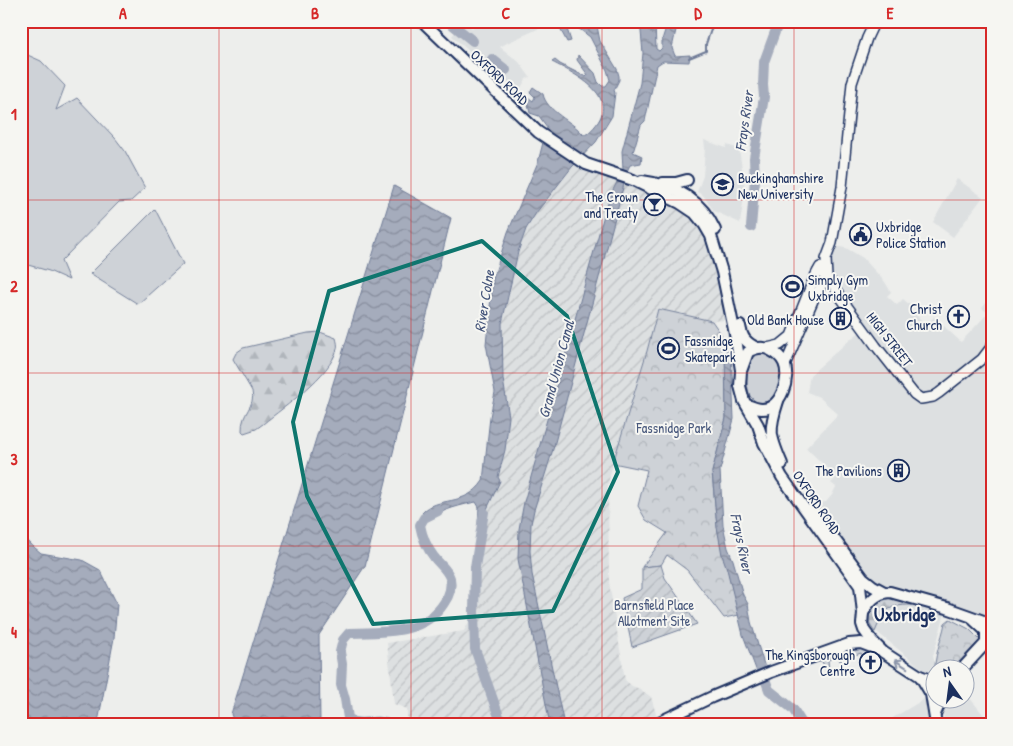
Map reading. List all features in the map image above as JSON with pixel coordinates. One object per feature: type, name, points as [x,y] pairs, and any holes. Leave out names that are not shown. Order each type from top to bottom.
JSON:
[{"type":"main road","name":"OXFORD ROAD","points":[[422,21],[538,132],[580,160],[606,172],[633,180]]},
{"type":"main road","points":[[741,372],[748,352],[780,345],[791,336],[818,271],[826,259],[832,243],[840,200],[852,83],[875,21]]},
{"type":"main road","points":[[633,180],[659,183],[676,183],[687,180]]},
{"type":"main road","points":[[633,180],[690,208],[704,224],[711,236],[722,272],[736,339],[741,372],[741,392],[744,401],[747,405],[763,409],[773,405],[780,396],[787,374],[781,357],[749,344],[742,336],[734,297],[718,238],[704,210],[689,198],[659,183]]},
{"type":"main road","points":[[785,365],[826,277],[826,259]]},
{"type":"main road","name":"HIGH STREET","points":[[818,271],[835,286],[836,291],[876,346],[919,398],[925,400],[933,397],[982,359],[992,346]]},
{"type":"main road","points":[[822,286],[836,291]]},
{"type":"main road","name":"OXFORD ROAD","points":[[780,396],[771,432],[773,443],[782,464],[792,482],[853,565],[873,586],[884,592]]},
{"type":"main road","name":"OXFORD ROAD","points":[[747,405],[782,477],[860,586],[863,613],[862,624]]},
{"type":"main road","points":[[863,613],[872,599],[884,592],[890,592],[908,596],[992,624]]},
{"type":"main road","points":[[972,618],[984,627],[989,642],[973,658]]},
{"type":"main road","points":[[849,644],[857,636],[862,624]]},
{"type":"main road","points":[[862,624],[867,635],[882,652]]},
{"type":"main road","points":[[653,725],[768,673],[849,644],[861,643],[882,652],[926,678]]},
{"type":"main road","points":[[920,676],[929,689],[936,719]]},
{"type":"highlighted area","points":[[482,241],[567,316],[618,472],[553,611],[373,624],[307,496],[293,422],[329,291]]},
{"type":"shaded area","points":[[465,21],[472,28],[479,21],[537,21],[542,27],[500,47],[519,62],[530,77],[526,79],[519,91],[494,73],[452,36]]},
{"type":"shaded area","name":"Buckinghamshire New University","points":[[704,140],[726,148],[727,145],[739,149],[744,181],[744,197],[740,223],[714,211],[703,195],[697,192],[703,176]]},
{"type":"shaded area","points":[[575,163],[589,171],[633,184],[683,207],[700,223],[710,239],[729,320],[712,321],[658,309],[608,484],[609,582],[625,680],[651,697],[657,717],[647,725],[407,725],[407,709],[394,704],[387,643],[464,631],[474,612],[475,567],[487,509],[505,450],[509,417],[503,379],[502,323],[511,289],[514,265],[526,229],[536,213]]},
{"type":"shaded area","points":[[957,179],[983,197],[953,237],[933,222]]},
{"type":"shaded area","points":[[832,246],[846,248],[863,258],[885,282],[891,292],[887,296],[897,305],[903,299],[910,305],[908,307],[926,325],[934,317],[961,342],[988,313],[982,308],[992,296],[992,617],[973,610],[945,607],[872,586],[835,540],[805,498],[820,503],[826,502],[836,487],[831,483],[837,477],[806,448],[838,414],[819,397],[807,392],[810,375],[864,329],[830,279]]},
{"type":"shaded area","points":[[888,598],[945,613],[934,658],[926,658],[926,672],[872,628],[869,621],[872,608],[878,601]]},
{"type":"shaded area","points":[[926,698],[929,725],[888,725],[886,722]]},
{"type":"shaded area","points":[[976,706],[991,724],[942,725],[945,708],[976,708]]},
{"type":"green space","points":[[21,52],[41,61],[65,86],[56,110],[77,98],[125,151],[145,188],[131,201],[119,202],[61,261],[69,280],[49,271],[21,263]]},
{"type":"green space","points":[[155,209],[183,264],[138,304],[90,274]]},
{"type":"green space","name":"Fassnidge Park","points":[[658,309],[712,321],[721,334],[725,351],[726,418],[712,472],[717,527],[739,615],[724,618],[687,570],[667,555],[661,565],[642,567],[667,533],[646,520],[638,506],[647,470],[613,463]]},
{"type":"green space","points":[[320,332],[336,338],[337,344],[333,359],[326,370],[306,390],[263,424],[256,429],[244,433],[242,431],[242,424],[253,397],[252,391],[233,359],[236,353],[243,348]]},
{"type":"green space","points":[[763,351],[774,354],[785,373],[773,399],[764,405],[758,404],[750,396],[746,375],[749,360],[757,352]]},
{"type":"green space","name":"Barnsfield Place Allotment Site","points":[[661,565],[665,578],[697,624],[632,647],[622,598],[642,589],[642,567]]},
{"type":"green space","points":[[891,597],[912,605],[897,606],[888,610],[881,618],[875,632],[869,621],[871,610],[879,602]]},
{"type":"green space","points":[[950,619],[969,629],[980,640],[963,658],[936,658],[945,623]]},
{"type":"green space","points":[[855,647],[868,651],[875,656],[863,658],[861,653],[855,655],[853,651],[842,654],[844,659],[840,661],[838,656],[828,660],[829,670],[825,669],[822,661],[824,659]]},
{"type":"water","points":[[556,21],[596,21],[600,41],[617,69],[619,76],[614,90],[612,116],[596,142],[572,167],[536,213],[526,229],[518,252],[502,323],[503,379],[509,417],[505,450],[498,477],[500,481],[487,509],[484,526],[478,524],[479,507],[476,502],[446,510],[431,519],[422,513],[436,504],[468,495],[483,481],[490,417],[495,392],[486,344],[493,279],[508,232],[538,162],[547,127],[539,116],[530,113],[527,101],[529,98],[533,101],[535,97],[530,92],[533,87],[543,94],[545,100],[554,111],[583,134],[587,134],[598,122],[602,111],[601,100],[586,82],[552,62],[555,60],[586,77],[588,75],[577,60],[578,55],[595,73],[598,82],[602,86],[606,86],[610,80],[590,37],[570,22],[565,23],[571,41],[567,42]]},
{"type":"water","points":[[640,21],[655,21],[656,49],[659,51],[662,48],[662,40],[668,21],[678,21],[672,48],[675,56],[690,55],[689,62],[663,61],[657,65],[645,121],[641,125],[633,152],[642,156],[641,163],[630,165],[628,169],[554,446],[531,524],[530,551],[532,574],[564,725],[550,725],[518,559],[519,529],[524,502],[604,215],[610,196],[623,170],[622,151],[640,83],[643,53]]},
{"type":"water","points":[[394,186],[451,218],[365,566],[319,635],[320,725],[235,725],[231,714]]},
{"type":"water","points":[[725,351],[731,351],[734,419],[720,470],[723,525],[728,548],[743,595],[748,604],[751,622],[765,668],[757,672],[743,635],[722,555],[717,527],[712,472],[726,418]]},
{"type":"water","points":[[21,536],[41,553],[82,560],[100,570],[117,604],[114,638],[96,725],[21,725]]},
{"type":"waterway","name":"River Colne","points":[[448,21],[473,41]]},
{"type":"waterway","points":[[689,58],[706,51],[706,44],[714,21]]},
{"type":"waterway","name":"Frays River","points":[[751,227],[755,180],[754,158],[764,97],[764,62],[779,21]]},
{"type":"waterway","name":"River Colne","points":[[492,59],[506,70]]},
{"type":"waterway","name":"River Colne","points":[[391,725],[379,722],[363,723],[348,718],[341,685],[342,664],[340,652],[343,640],[349,633],[388,632],[414,626],[436,613],[444,603],[450,591],[450,578],[429,550],[423,538],[420,525],[424,518],[438,511]]},
{"type":"waterway","name":"River Colne","points":[[484,512],[475,567],[475,649],[502,725]]},
{"type":"waterway","name":"Frays River","points":[[761,668],[769,690],[793,709],[803,725]]},
{"type":"place","name":"Buckinghamshire New University","points":[[722,185]]},
{"type":"place","name":"The Crown and Treaty","points":[[654,204]]},
{"type":"place","name":"Uxbridge Police Station","points":[[860,234]]},
{"type":"place","name":"Simply Gym Uxbridge","points":[[792,287]]},
{"type":"place","name":"Christ Church","points":[[958,316]]},
{"type":"place","name":"Old Bank House","points":[[840,319]]},
{"type":"place","name":"Fassnidge Skatepark","points":[[669,348]]},
{"type":"place","name":"The Pavilions","points":[[898,470]]},
{"type":"place","name":"The Kingsborough Centre","points":[[871,662]]},
{"type":"district","name":"Uxbridge","points":[[905,614]]},
{"type":"water label","name":"Grand Union Canal","points":[[556,369]]}]
